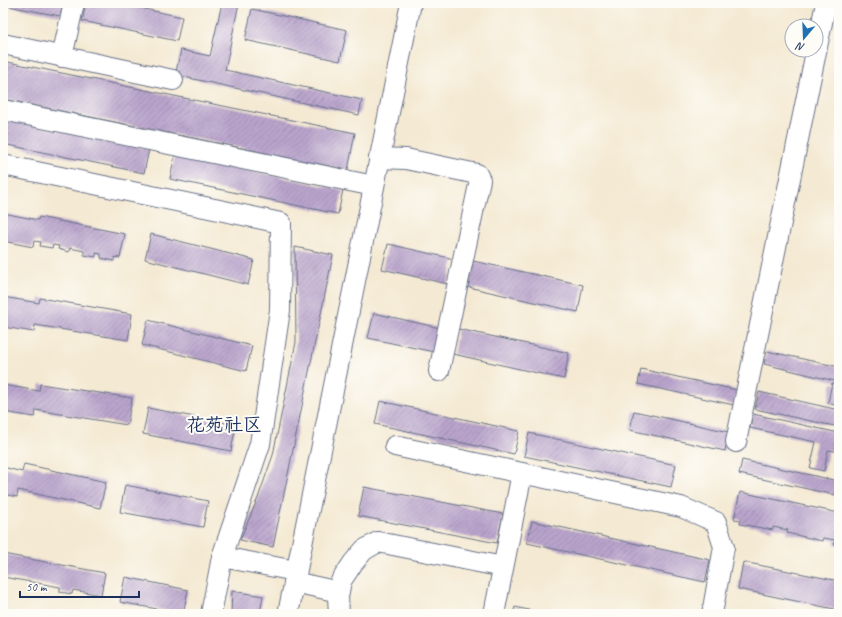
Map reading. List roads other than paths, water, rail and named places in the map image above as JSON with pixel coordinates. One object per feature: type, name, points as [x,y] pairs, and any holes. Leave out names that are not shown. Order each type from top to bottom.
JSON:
[{"type":"street","points":[[62,57],[74,3]]},
{"type":"street","points":[[288,614],[411,3]]},
{"type":"street","points":[[736,442],[826,3]]},
{"type":"street","points":[[3,44],[173,80]]},
{"type":"street","points":[[3,110],[374,186]]},
{"type":"street","points":[[379,158],[406,160],[477,174],[480,180],[439,371]]},
{"type":"street","points":[[3,165],[281,223],[280,310],[260,444],[222,557],[211,614]]},
{"type":"street","points":[[395,446],[681,507],[716,522],[724,547],[712,614]]},
{"type":"street","points":[[494,614],[522,473]]},
{"type":"street","points":[[339,614],[339,592],[341,581],[353,562],[364,550],[378,542],[503,567]]},
{"type":"street","points":[[222,557],[295,576],[339,592]]},
{"type":"district","name":"花苑社区","points":[[224,424]]}]
